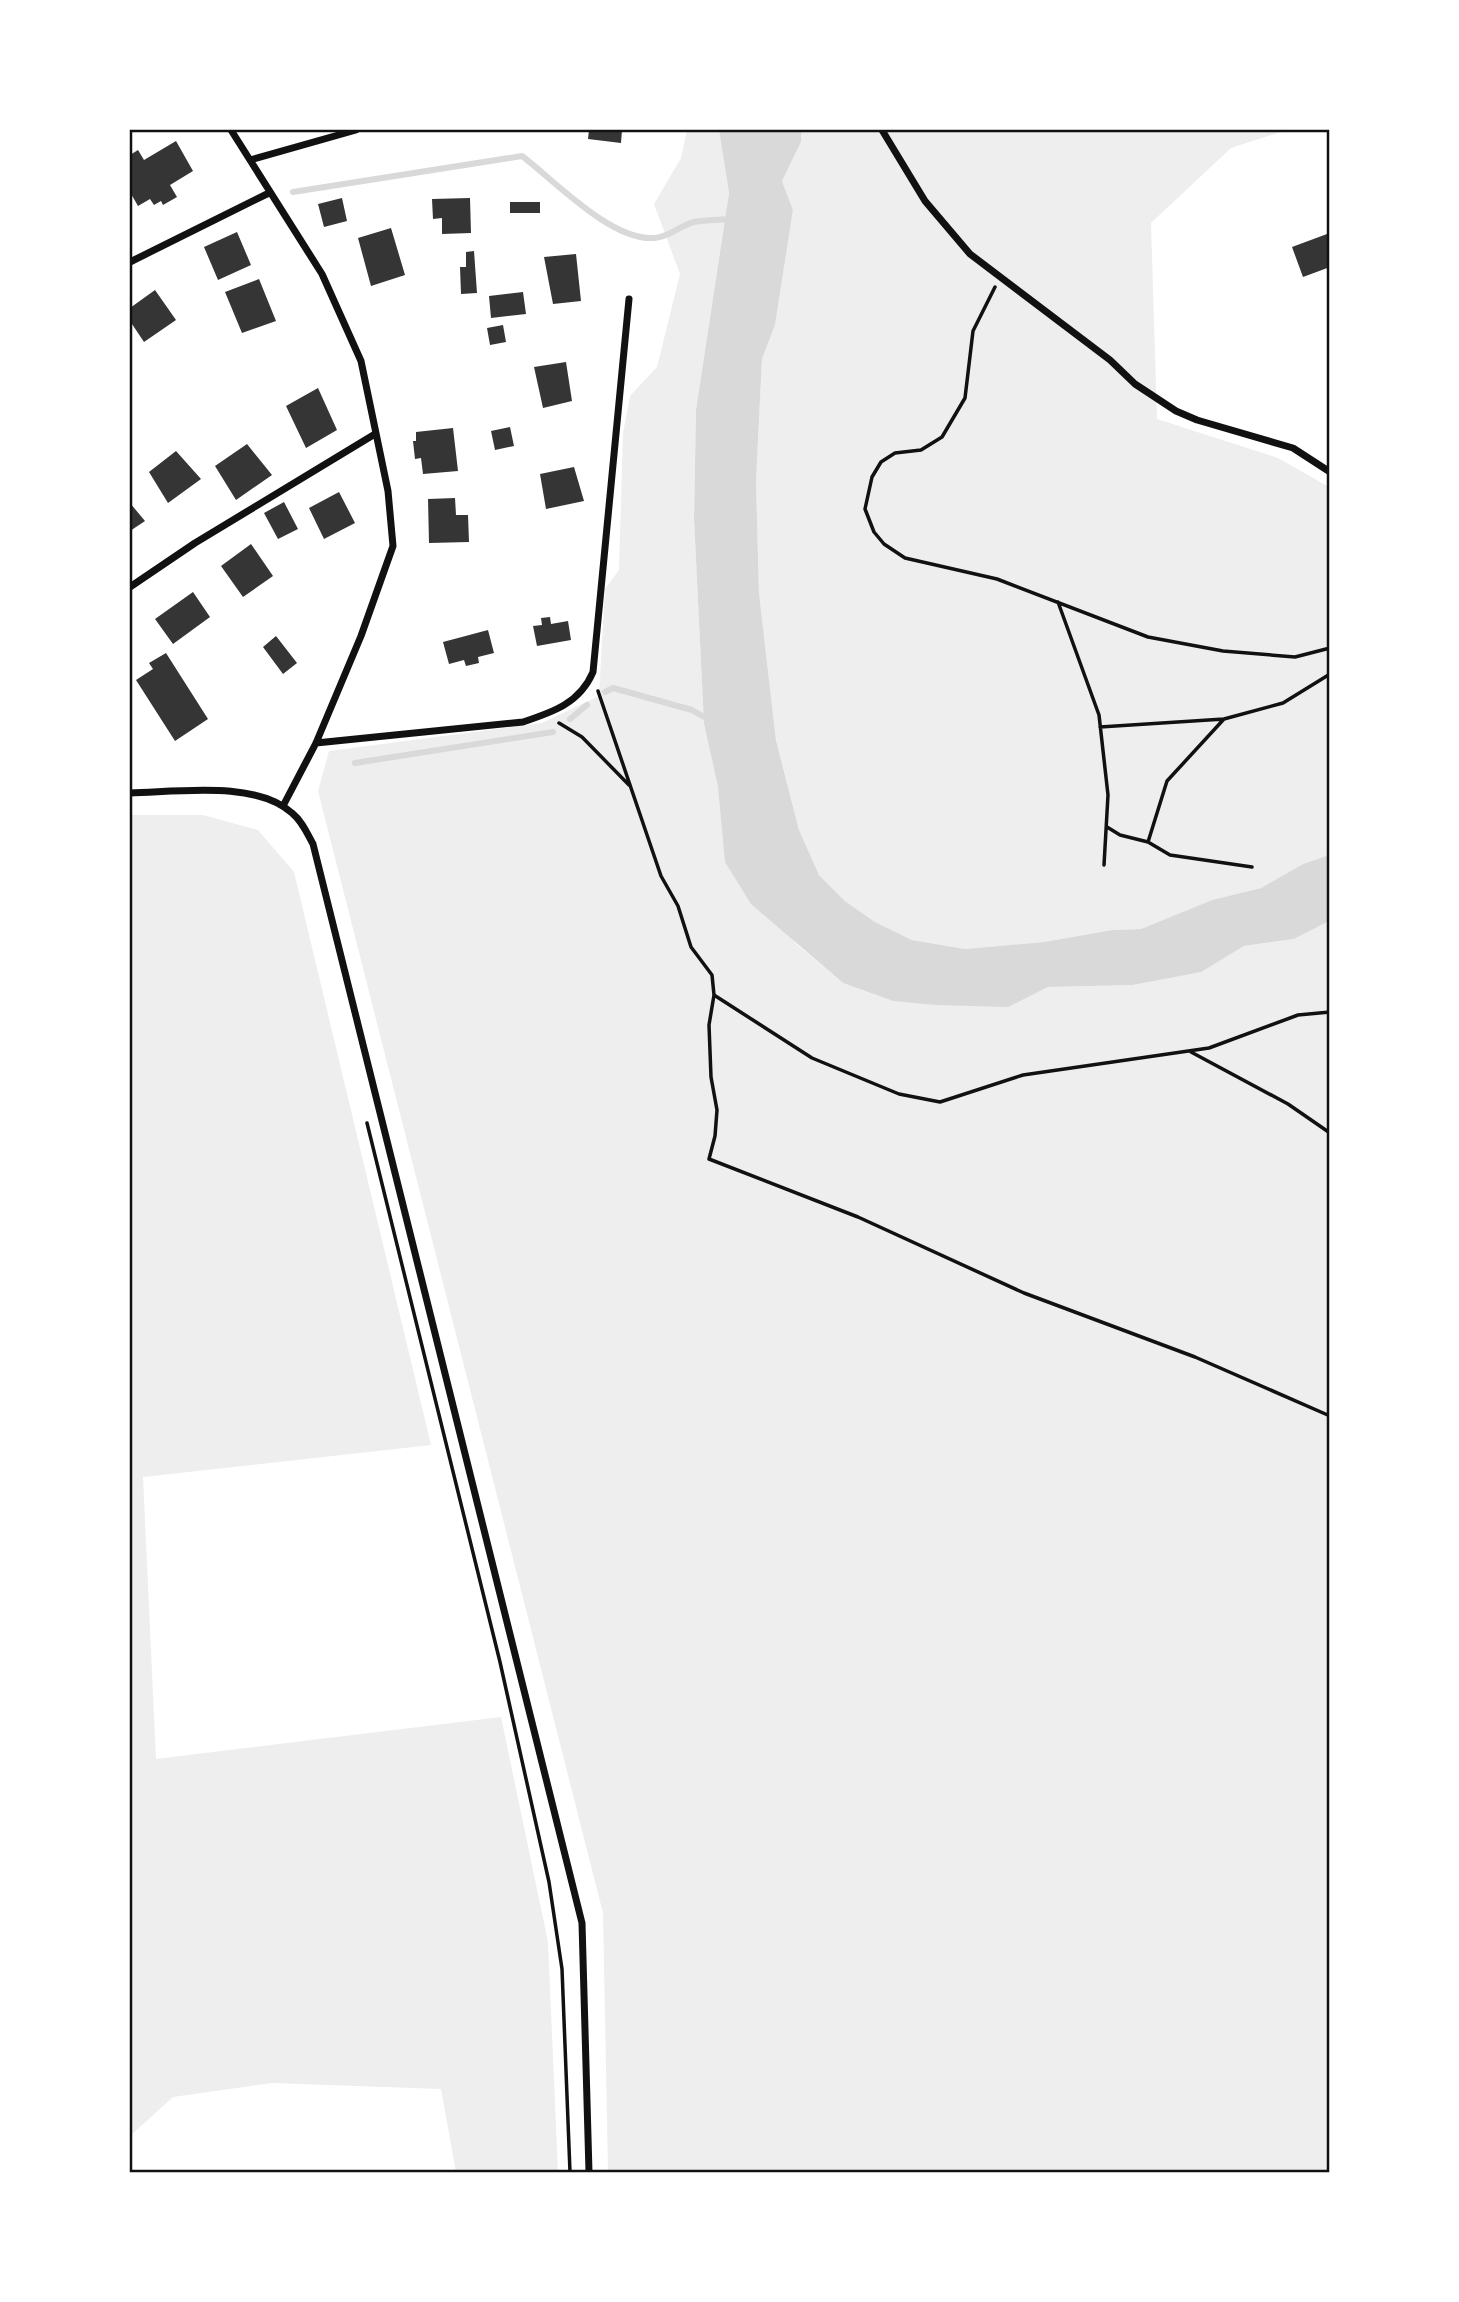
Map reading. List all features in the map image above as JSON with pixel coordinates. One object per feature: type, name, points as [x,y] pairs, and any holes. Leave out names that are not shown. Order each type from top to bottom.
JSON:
[{"type":"street","points":[[231,130],[322,274],[361,360],[388,491],[393,547],[361,636],[316,743],[283,806]]},
{"type":"street","points":[[250,160],[356,130]]},
{"type":"street","points":[[882,130],[925,201],[970,254],[1157,401],[1197,420],[1293,448],[1329,472]]},
{"type":"street","points":[[130,261],[269,193]]},
{"type":"street","points":[[316,743],[523,722],[544,715],[576,698],[588,683],[593,671],[629,299]]},
{"type":"street","points":[[130,587],[195,543],[375,434]]},
{"type":"street","points":[[130,793],[244,792],[266,797],[294,814],[313,844],[582,1923],[589,2172]]},
{"type":"path","points":[[1001,276],[973,331],[965,398],[942,437],[922,450],[895,453],[881,462],[872,477],[865,509],[874,532],[905,558],[997,579],[1148,637],[1223,650],[1295,657],[1329,648]]},
{"type":"path","points":[[1058,602],[1099,715],[1108,795],[1104,865]]},
{"type":"path","points":[[593,671],[661,876],[678,906],[691,947],[712,975],[714,995],[710,1011],[711,1077],[717,1110],[709,1159],[858,1217],[1024,1293],[1195,1357],[1329,1416]]},
{"type":"path","points":[[1101,727],[1224,719],[1283,702],[1329,674]]},
{"type":"path","points":[[544,715],[582,737],[630,786]]},
{"type":"path","points":[[1148,842],[1167,781],[1224,719]]},
{"type":"path","points":[[1107,827],[1120,835],[1148,842],[1170,855],[1252,867]]},
{"type":"path","points":[[714,995],[812,1058],[899,1094],[940,1102],[1023,1075],[1209,1048],[1298,1015],[1329,1012]]},
{"type":"path","points":[[1189,1051],[1288,1104],[1329,1133]]},
{"type":"path","points":[[365,1114],[500,1661],[550,1882],[562,1969],[570,2172]]},
{"type":"shaded area","points":[[687,130],[719,130],[729,193],[696,410],[694,519],[704,724],[718,787],[794,942],[843,983],[893,1001],[1008,1006],[1048,987],[1133,985],[1200,972],[1244,946],[1294,939],[1329,921],[1329,2172],[608,2172],[603,1913],[318,791],[329,751],[542,723],[599,696],[605,589],[619,570],[623,433],[630,396],[657,367],[680,274],[654,204],[681,158]]},
{"type":"shaded area","points":[[719,130],[801,130],[801,142],[782,181],[793,210],[775,325],[762,359],[756,481],[759,593],[776,740],[799,830],[819,875],[845,901],[875,922],[912,940],[965,949],[1044,942],[1112,930],[1141,929],[1212,900],[1261,888],[1303,864],[1329,855],[1329,921],[1294,939],[1244,946],[1201,972],[1133,985],[1048,987],[1008,1007],[936,1005],[893,1001],[843,983],[751,904],[725,862],[718,787],[704,724],[694,519],[696,410],[729,193]]},
{"type":"shaded area","points":[[801,130],[1287,130],[1231,148],[1151,223],[1157,419],[1278,458],[1329,487],[1329,855],[1303,864],[1261,888],[1212,900],[1141,929],[1112,930],[1044,942],[965,949],[912,940],[875,922],[845,901],[819,875],[799,830],[776,739],[759,593],[756,481],[762,359],[775,325],[793,210],[782,181],[801,142]]},
{"type":"shaded area","points":[[130,815],[203,815],[258,830],[294,872],[431,1445],[143,1477],[156,1759],[501,1717],[548,1942],[558,2172],[456,2172],[441,2089],[272,2083],[173,2097],[130,2136]]},
{"type":"building","points":[[589,130],[622,130],[621,143],[588,139]]},
{"type":"building","points":[[176,141],[193,171],[170,185],[177,197],[163,205],[161,201],[154,205],[150,199],[138,206],[130,192],[130,155],[138,150],[144,160]]},
{"type":"building","points":[[342,198],[347,221],[324,227],[318,204]]},
{"type":"building","points":[[470,198],[471,233],[442,234],[442,218],[433,219],[432,199]]},
{"type":"building","points":[[510,202],[540,202],[540,213],[510,213]]},
{"type":"building","points":[[391,228],[405,275],[371,286],[358,238]]},
{"type":"building","points":[[237,232],[251,265],[218,280],[204,247]]},
{"type":"building","points":[[1327,234],[1330,267],[1303,277],[1292,247]]},
{"type":"building","points":[[474,251],[477,293],[461,294],[460,267],[466,267],[466,252]]},
{"type":"building","points":[[576,254],[581,301],[553,304],[544,257]]},
{"type":"building","points":[[259,279],[276,321],[242,333],[225,292]]},
{"type":"building","points":[[155,290],[176,320],[144,342],[130,321],[130,308]]},
{"type":"building","points":[[523,292],[526,314],[491,318],[489,296]]},
{"type":"building","points":[[503,325],[506,342],[490,345],[487,328]]},
{"type":"building","points":[[566,362],[572,401],[543,408],[534,367]]},
{"type":"building","points":[[318,388],[337,430],[306,448],[286,406]]},
{"type":"building","points":[[510,427],[514,446],[495,450],[491,431]]},
{"type":"building","points":[[453,428],[458,471],[423,474],[421,458],[415,459],[413,441],[416,441],[416,432]]},
{"type":"building","points":[[247,444],[272,475],[236,500],[215,466]]},
{"type":"building","points":[[176,451],[201,479],[168,503],[149,472]]},
{"type":"building","points":[[574,467],[584,501],[546,509],[540,474]]},
{"type":"building","points":[[339,492],[355,523],[324,539],[309,508]]},
{"type":"building","points":[[455,498],[456,515],[468,515],[469,542],[429,543],[428,499]]},
{"type":"building","points":[[284,502],[298,529],[278,539],[264,513]]},
{"type":"building","points":[[130,503],[145,521],[130,531]]},
{"type":"building","points":[[251,544],[273,576],[243,597],[221,566]]},
{"type":"building","points":[[193,592],[210,617],[173,644],[155,619]]},
{"type":"building","points":[[550,617],[551,624],[568,621],[571,640],[537,646],[533,626],[542,625],[541,618]]},
{"type":"building","points":[[488,630],[494,653],[478,657],[479,663],[466,666],[464,660],[449,664],[443,642]]},
{"type":"building","points":[[276,636],[297,663],[283,674],[263,647]]},
{"type":"building","points":[[166,653],[208,719],[175,741],[136,680],[153,669],[149,663]]},
{"type":"waterway","points":[[293,192],[522,156],[584,208],[620,230],[637,236],[654,238],[694,222],[731,219]]},
{"type":"waterway","points":[[605,692],[613,688],[692,710],[711,721]]},
{"type":"waterway","points":[[570,719],[587,705]]},
{"type":"waterway","points":[[355,763],[553,732]]}]
